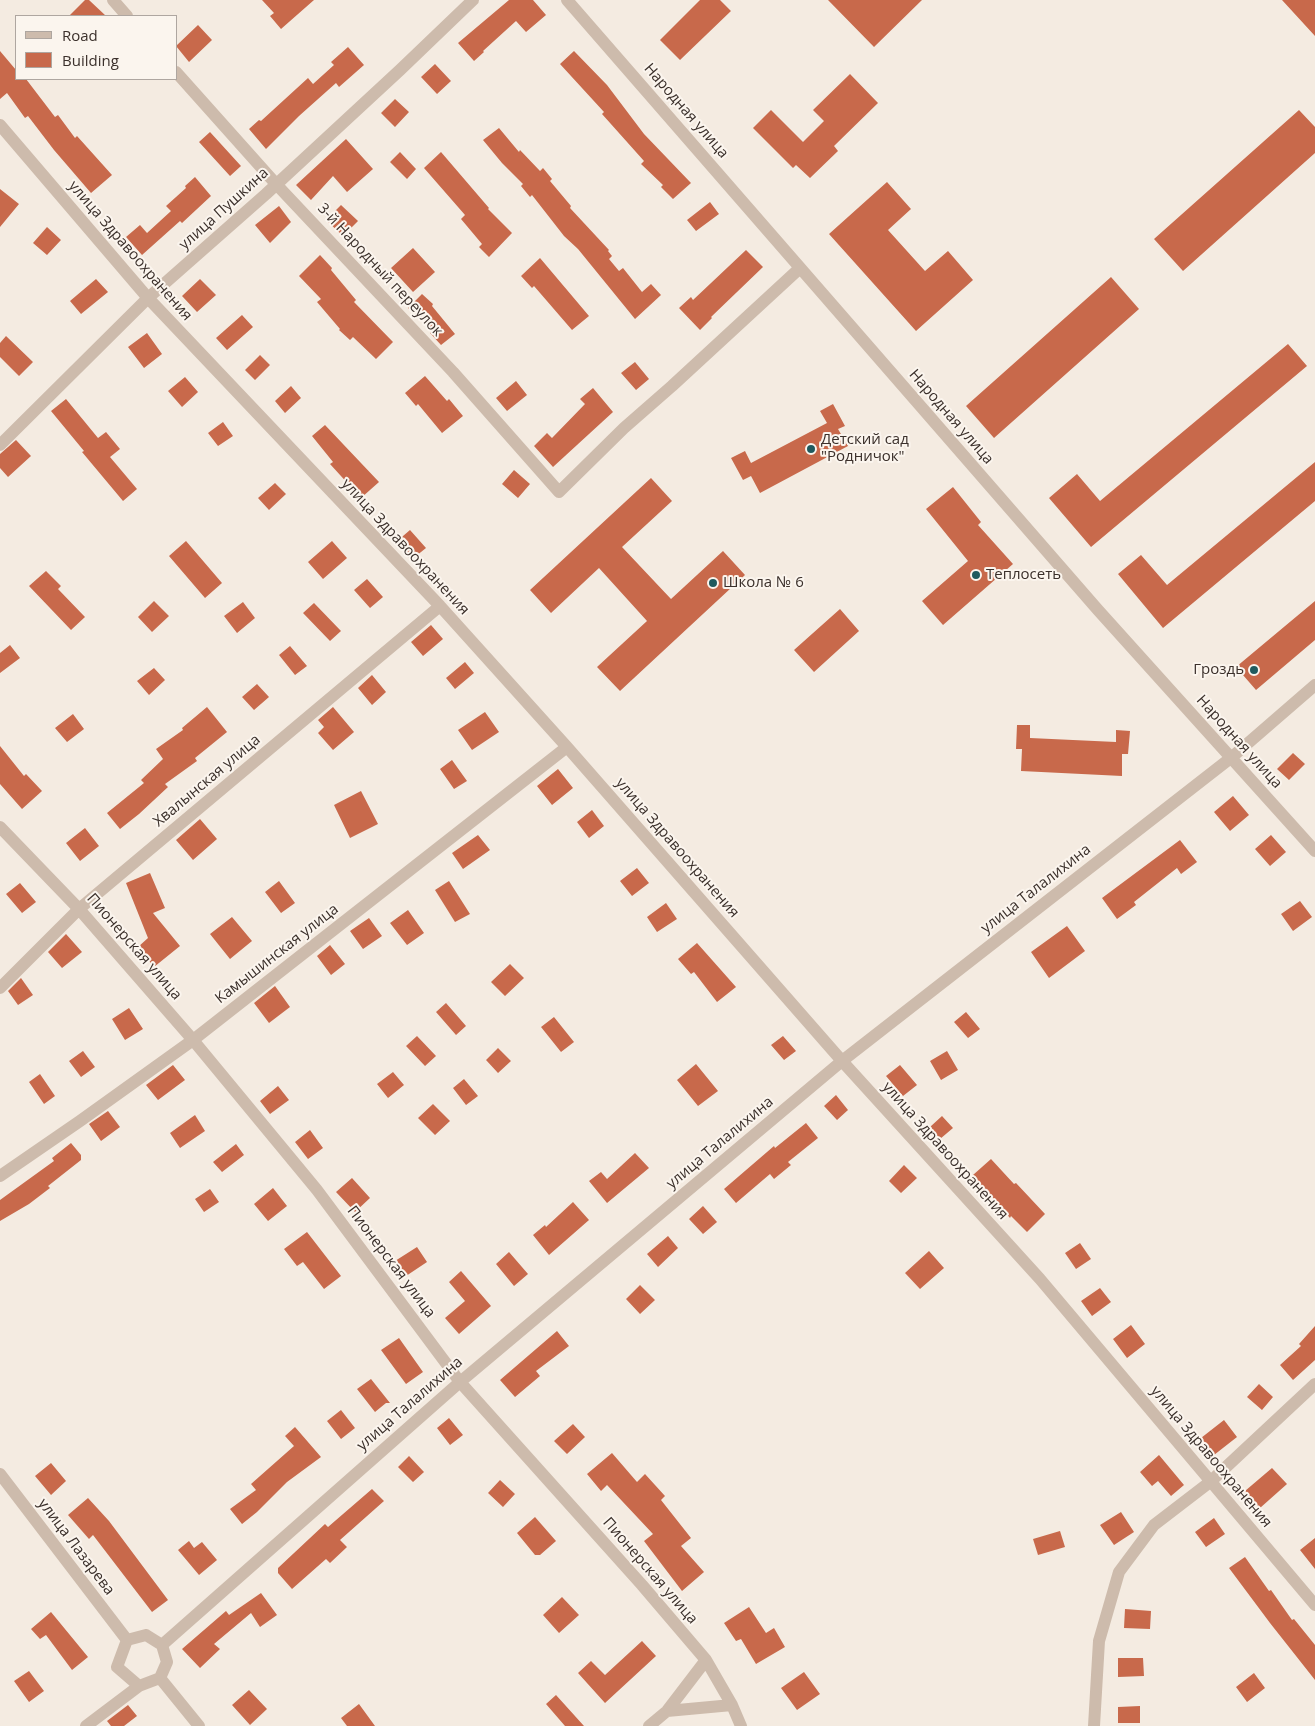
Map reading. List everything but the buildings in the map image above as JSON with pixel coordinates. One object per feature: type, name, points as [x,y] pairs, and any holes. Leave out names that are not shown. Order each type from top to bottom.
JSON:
[{"type":"street","points":[[113,0],[126,15]]},
{"type":"street","name":"улица Пушкина","points":[[0,445],[148,298],[276,184],[473,0]]},
{"type":"street","name":"Народная улица","points":[[567,0],[1098,610],[1315,851]]},
{"type":"street","name":"3-й Народный переулок","points":[[178,74],[276,184],[453,372],[559,492],[624,428],[800,268]]},
{"type":"street","name":"улица Здравоохранения","points":[[0,125],[148,298],[440,606],[567,747],[842,1061],[1040,1279],[1315,1605]]},
{"type":"street","name":"Хвалынская улица","points":[[0,988],[79,909],[440,606]]},
{"type":"street","name":"улица Талалихина","points":[[162,1645],[460,1382],[842,1061],[1232,757],[1315,685]]},
{"type":"street","name":"Камышинская улица","points":[[0,1176],[193,1040],[567,747]]},
{"type":"street","name":"Пионерская улица","points":[[0,827],[79,909],[193,1040],[317,1190],[460,1382],[642,1585],[706,1660],[732,1704],[741,1726]]},
{"type":"street","points":[[1094,1726],[1099,1641],[1119,1572],[1154,1525],[1210,1482],[1315,1384]]},
{"type":"street","name":"улица Лазарева","points":[[0,1474],[127,1640]]},
{"type":"street","points":[[86,1726],[139,1686],[160,1678],[167,1662],[162,1645],[146,1635],[127,1640],[117,1667],[139,1686]]},
{"type":"street","points":[[649,1726],[667,1712],[706,1660]]},
{"type":"street","points":[[160,1678],[199,1726]]},
{"type":"street","points":[[667,1712],[732,1704]]},
{"type":"place","name":"Детский сад \"Родничок\"","points":[[811,449]]},
{"type":"place","name":"Теплосеть","points":[[976,575]]},
{"type":"place","name":"Школа № 6","points":[[713,583]]},
{"type":"place","name":"Гроздь","points":[[1254,670]]}]
